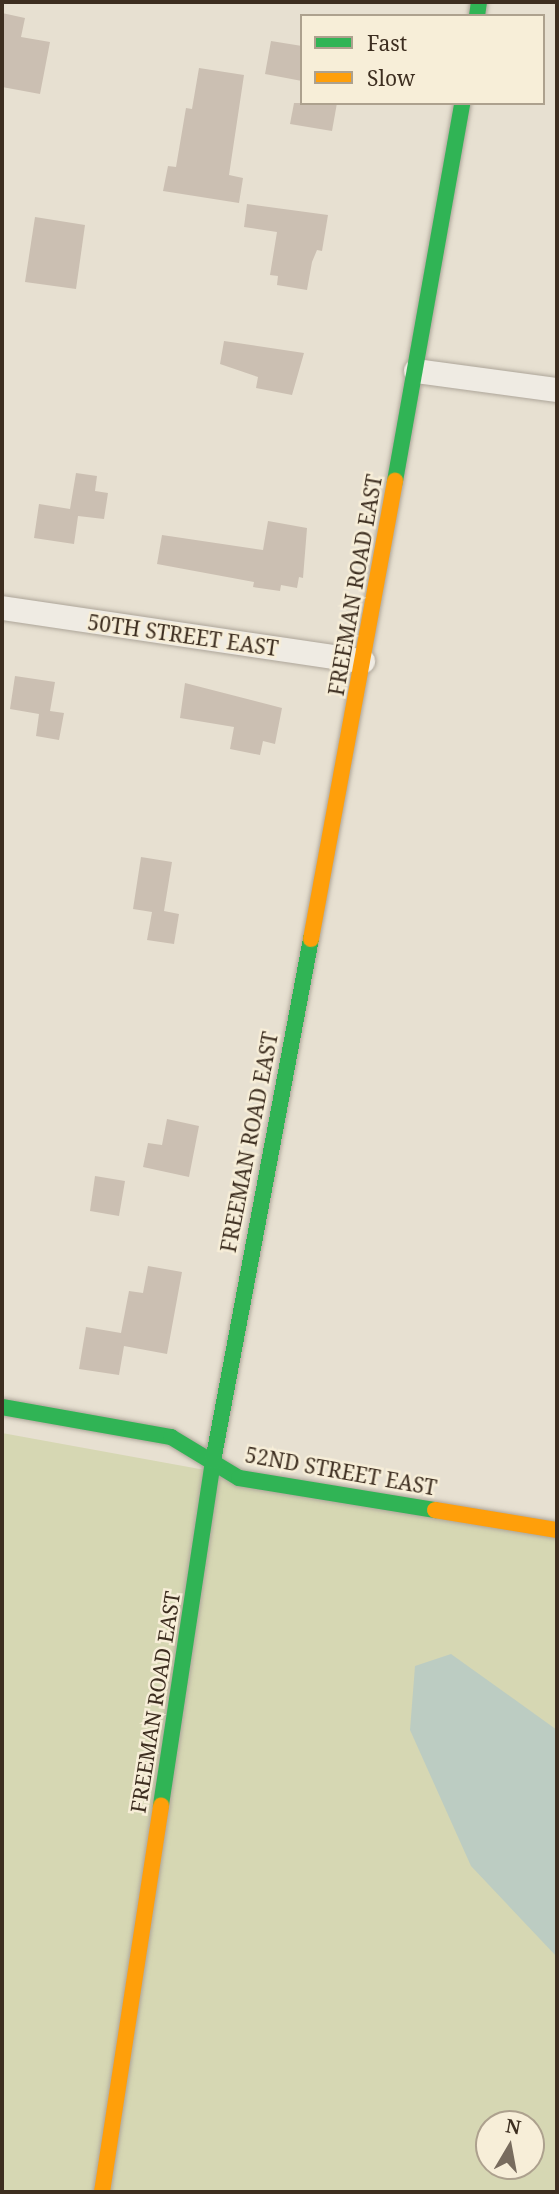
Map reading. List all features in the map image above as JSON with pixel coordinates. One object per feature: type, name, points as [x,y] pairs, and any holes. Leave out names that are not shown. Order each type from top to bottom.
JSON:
[{"type":"street","name":"FREEMAN ROAD EAST","points":[[102,2192],[213,1461],[363,661],[462,105]]},
{"type":"street","points":[[416,371],[557,390]]},
{"type":"street","name":"50TH STREET EAST","points":[[2,608],[363,661]]},
{"type":"street","name":"52ND STREET EAST","points":[[2,1407],[171,1437],[239,1478],[557,1530]]},
{"type":"green space","points":[[2,1433],[557,1534],[557,2192],[2,2192]]},
{"type":"shaded area","points":[[451,1654],[557,1730],[557,1957],[471,1866],[410,1730],[415,1666]]},
{"type":"building","points":[[2,13],[25,18],[21,37],[50,42],[40,94],[2,87]]},
{"type":"building","points":[[271,41],[300,46],[300,81],[265,74]]},
{"type":"building","points":[[199,68],[244,75],[229,175],[243,178],[239,203],[163,191],[168,166],[176,167],[186,108],[192,109]]},
{"type":"building","points":[[294,103],[337,105],[332,131],[290,124]]},
{"type":"building","points":[[247,204],[328,215],[322,251],[317,250],[312,262],[307,290],[277,285],[278,276],[270,275],[277,232],[244,227]]},
{"type":"building","points":[[35,217],[85,225],[76,289],[25,282]]},
{"type":"building","points":[[224,341],[304,353],[292,395],[256,388],[258,377],[220,364]]},
{"type":"building","points":[[76,473],[97,476],[95,491],[108,493],[104,519],[78,516],[74,544],[34,538],[39,504],[70,509]]},
{"type":"building","points":[[268,521],[307,528],[303,578],[299,577],[297,588],[281,585],[280,591],[253,587],[254,582],[157,564],[162,535],[263,550]]},
{"type":"building","points":[[15,676],[55,682],[50,711],[64,713],[59,740],[36,736],[39,714],[10,709]]},
{"type":"building","points":[[185,683],[282,708],[275,744],[263,741],[260,755],[230,749],[234,727],[180,718]]},
{"type":"building","points":[[141,857],[172,862],[164,911],[179,914],[174,944],[147,940],[152,912],[133,909]]},
{"type":"building","points":[[167,1119],[199,1126],[189,1177],[143,1167],[148,1143],[162,1145]]},
{"type":"building","points":[[95,1176],[125,1181],[119,1216],[90,1211]]},
{"type":"building","points":[[148,1266],[182,1272],[167,1354],[124,1346],[119,1375],[79,1369],[86,1327],[121,1333],[129,1291],[143,1293]]},
{"type":"traffic: fast","points":[[477,14],[479,2]]},
{"type":"traffic: fast","points":[[395,481],[462,105]]},
{"type":"traffic: fast","points":[[161,1805],[213,1461],[311,939]]},
{"type":"traffic: fast","points":[[2,1407],[171,1437],[239,1478],[435,1510]]},
{"type":"traffic: slow","points":[[311,939],[395,481]]},
{"type":"traffic: slow","points":[[435,1510],[557,1530]]},
{"type":"traffic: slow","points":[[102,2192],[161,1805]]}]
